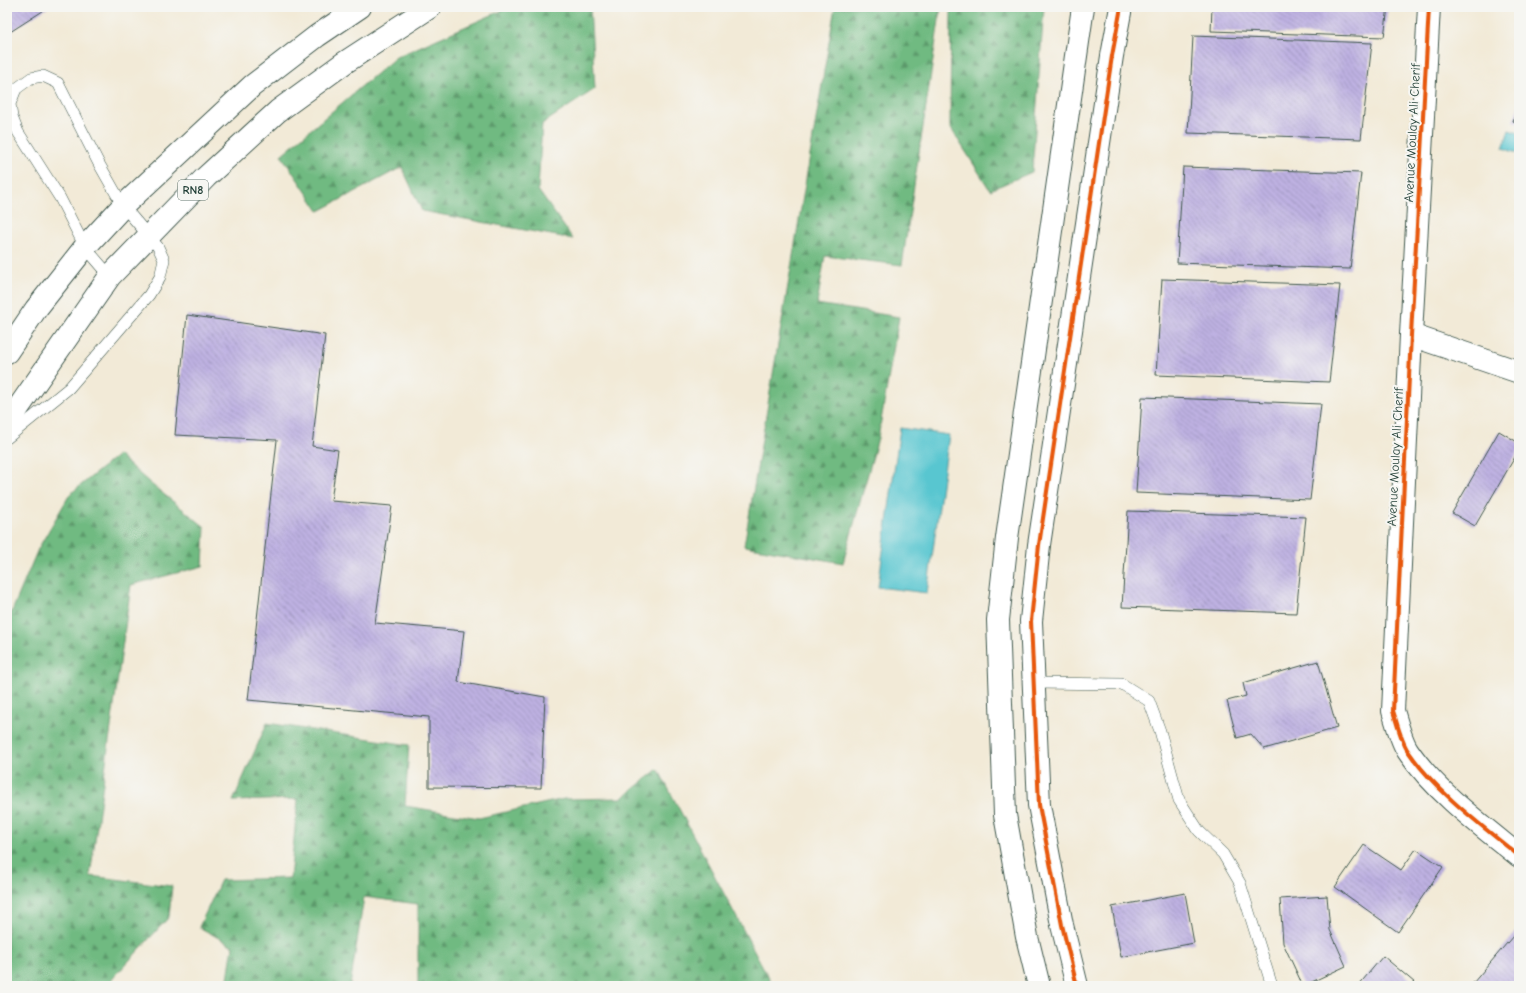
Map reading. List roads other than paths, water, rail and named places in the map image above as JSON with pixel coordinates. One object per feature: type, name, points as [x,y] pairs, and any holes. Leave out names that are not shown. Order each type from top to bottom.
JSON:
[{"type":"main road","name":"RN8","points":[[7,352],[36,309],[85,247],[123,206],[252,86],[317,36],[360,7]]},
{"type":"main road","name":"RN8","points":[[7,424],[110,276],[206,177],[278,111],[344,63],[430,7]]},
{"type":"main road","points":[[1039,986],[1027,937],[1005,815],[998,620],[1007,538],[1083,7]]},
{"type":"main road","points":[[1077,986],[1062,926],[1039,805],[1035,683],[1031,621],[1039,545],[1112,56],[1121,7]]},
{"type":"main road","name":"Avenue Moulay Ali Cherif","points":[[1429,7],[1411,335],[1393,711],[1407,750],[1433,782],[1519,856]]},
{"type":"main road","points":[[1411,335],[1519,372]]},
{"type":"lane","points":[[7,438],[69,388],[149,294],[160,277],[164,260],[158,247],[123,206],[98,162],[58,83],[43,76],[31,78],[16,89],[10,104],[12,118],[18,132],[60,198],[85,247],[110,276]]},
{"type":"lane","points":[[1035,683],[1122,684],[1149,701],[1160,731],[1179,800],[1199,831],[1223,854],[1240,883],[1272,986]]},
{"type":"water","points":[[1509,130],[1519,133],[1519,154],[1503,148]]},
{"type":"water","points":[[900,428],[949,435],[927,593],[878,587]]}]
